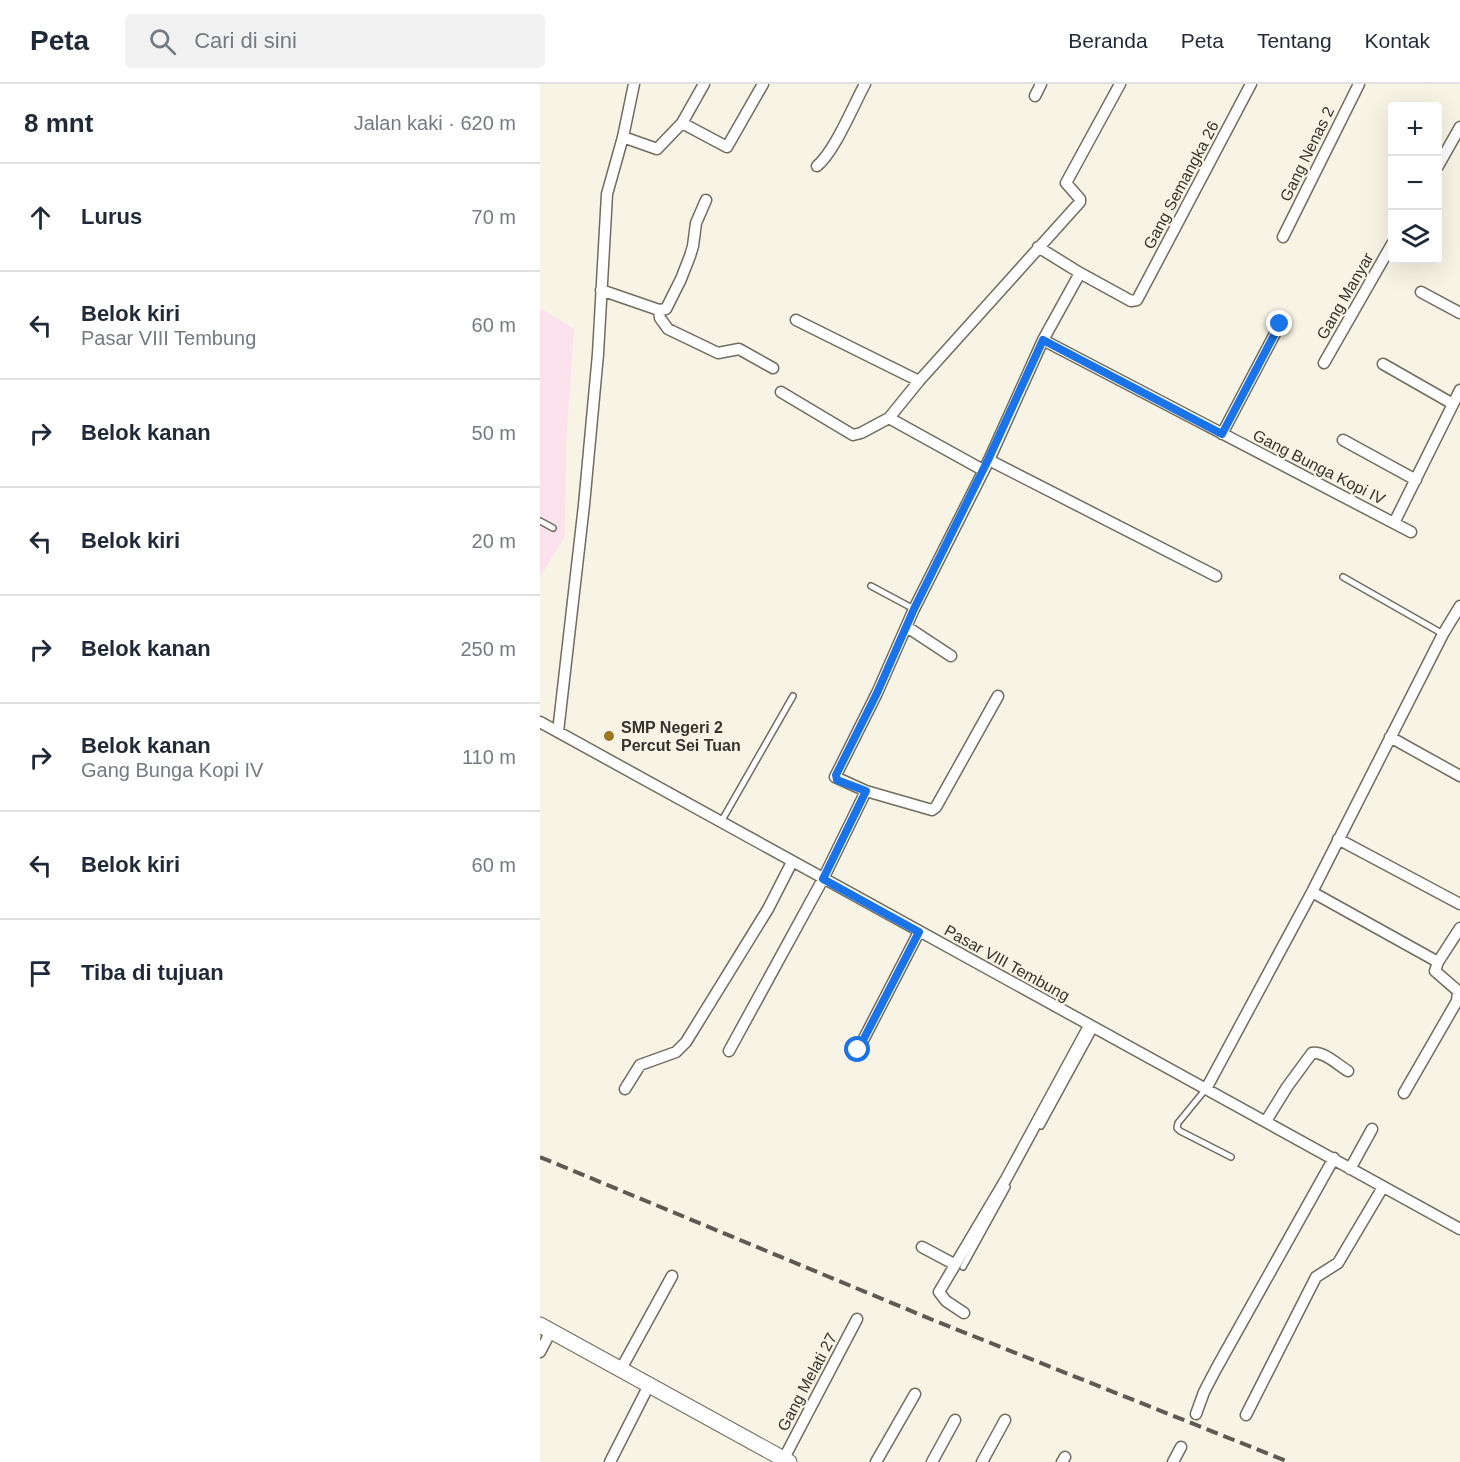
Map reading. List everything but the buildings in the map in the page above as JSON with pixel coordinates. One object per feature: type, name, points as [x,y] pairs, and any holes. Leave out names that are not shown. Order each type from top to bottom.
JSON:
[{"type":"street","points":[[555,730],[584,505],[598,354],[607,194],[623,137],[634,84]]},
{"type":"street","points":[[623,137],[657,149],[682,123],[704,84]]},
{"type":"street","points":[[682,123],[727,147],[763,84]]},
{"type":"street","points":[[817,166],[839,135],[865,84]]},
{"type":"street","points":[[1035,96],[1041,84]]},
{"type":"street","points":[[781,392],[853,435],[889,418],[919,381],[1080,201],[1067,184],[1119,84]]},
{"type":"street","name":"Gang Semangka 26","points":[[1080,273],[1131,301],[1137,300],[1251,84]]},
{"type":"street","name":"Gang Nenas 2","points":[[1283,237],[1359,84]]},
{"type":"street","points":[[1442,158],[1460,127]]},
{"type":"street","points":[[601,290],[659,310],[666,309],[681,279],[693,246],[696,223],[706,200]]},
{"type":"street","points":[[998,696],[936,807],[932,810],[837,780],[836,775],[914,609],[986,465],[1043,340],[1080,273],[1038,247]]},
{"type":"street","name":"Gang Manyar","points":[[1324,363],[1388,251]]},
{"type":"street","points":[[1421,292],[1460,313]]},
{"type":"street","points":[[659,310],[660,318],[668,329],[718,352],[740,350],[772,368]]},
{"type":"street","points":[[796,320],[919,381]]},
{"type":"street","points":[[1222,434],[1280,324]]},
{"type":"street","name":"Gang Bunga Kopi IV","points":[[1043,340],[1411,532]]},
{"type":"street","points":[[1383,364],[1453,404]]},
{"type":"street","points":[[1392,522],[1416,480],[1460,390]]},
{"type":"street","points":[[889,418],[1216,576]]},
{"type":"street","points":[[1342,440],[1416,480]]},
{"type":"street","points":[[1206,1089],[1312,892],[1443,634],[1459,609]]},
{"type":"street","points":[[907,627],[951,656]]},
{"type":"street","name":"Pasar VIII Tembung","points":[[540,722],[1460,1229]]},
{"type":"street","points":[[1390,737],[1460,776]]},
{"type":"street","points":[[729,1051],[823,879],[866,791]]},
{"type":"street","points":[[1338,839],[1460,904]]},
{"type":"street","points":[[625,1089],[640,1065],[676,1052],[686,1042],[768,909],[792,862]]},
{"type":"street","points":[[1312,892],[1438,962]]},
{"type":"street","points":[[1404,1093],[1459,996],[1458,992],[1435,971],[1438,962],[1460,928]]},
{"type":"street","points":[[858,1050],[919,932]]},
{"type":"street","points":[[964,1313],[946,1301],[939,1292],[959,1266],[1092,1027]]},
{"type":"street","points":[[1266,1121],[1312,1053],[1321,1054],[1348,1071]]},
{"type":"street","points":[[1350,1169],[1372,1129]]},
{"type":"street","points":[[1196,1414],[1216,1369],[1334,1158]]},
{"type":"street","points":[[1246,1415],[1316,1276],[1338,1263],[1383,1187]]},
{"type":"street","points":[[922,1247],[959,1266]]},
{"type":"street","points":[[621,1369],[672,1276]]},
{"type":"street","name":"Gang Melati 27","points":[[785,1461],[857,1319]]},
{"type":"street","points":[[540,1352],[546,1328],[785,1461]]},
{"type":"street","points":[[610,1462],[650,1385]]},
{"type":"street","points":[[876,1462],[915,1394]]},
{"type":"street","points":[[932,1462],[955,1420]]},
{"type":"street","points":[[982,1462],[1005,1420]]},
{"type":"street","points":[[1173,1462],[1181,1447]]},
{"type":"lane","points":[[540,521],[553,528]]},
{"type":"lane","points":[[1343,577],[1443,634]]},
{"type":"lane","points":[[871,586],[914,609]]},
{"type":"lane","points":[[721,822],[793,696]]},
{"type":"lane","points":[[1206,1089],[1178,1123],[1177,1128],[1231,1157]]},
{"type":"shaded area","points":[[540,308],[574,329],[566,444],[565,536],[540,577]]},
{"type":"railway","points":[[540,1157],[933,1320],[1289,1462]]},
{"type":"place","name":"SMP Negeri 2 Percut Sei Tuan","points":[[609,736]]},
{"type":"route","points":[[858,1050],[919,932],[823,879],[866,791],[837,780],[836,775],[877,693],[914,609],[988,460],[1043,340],[1222,434],[1280,324]]}]
